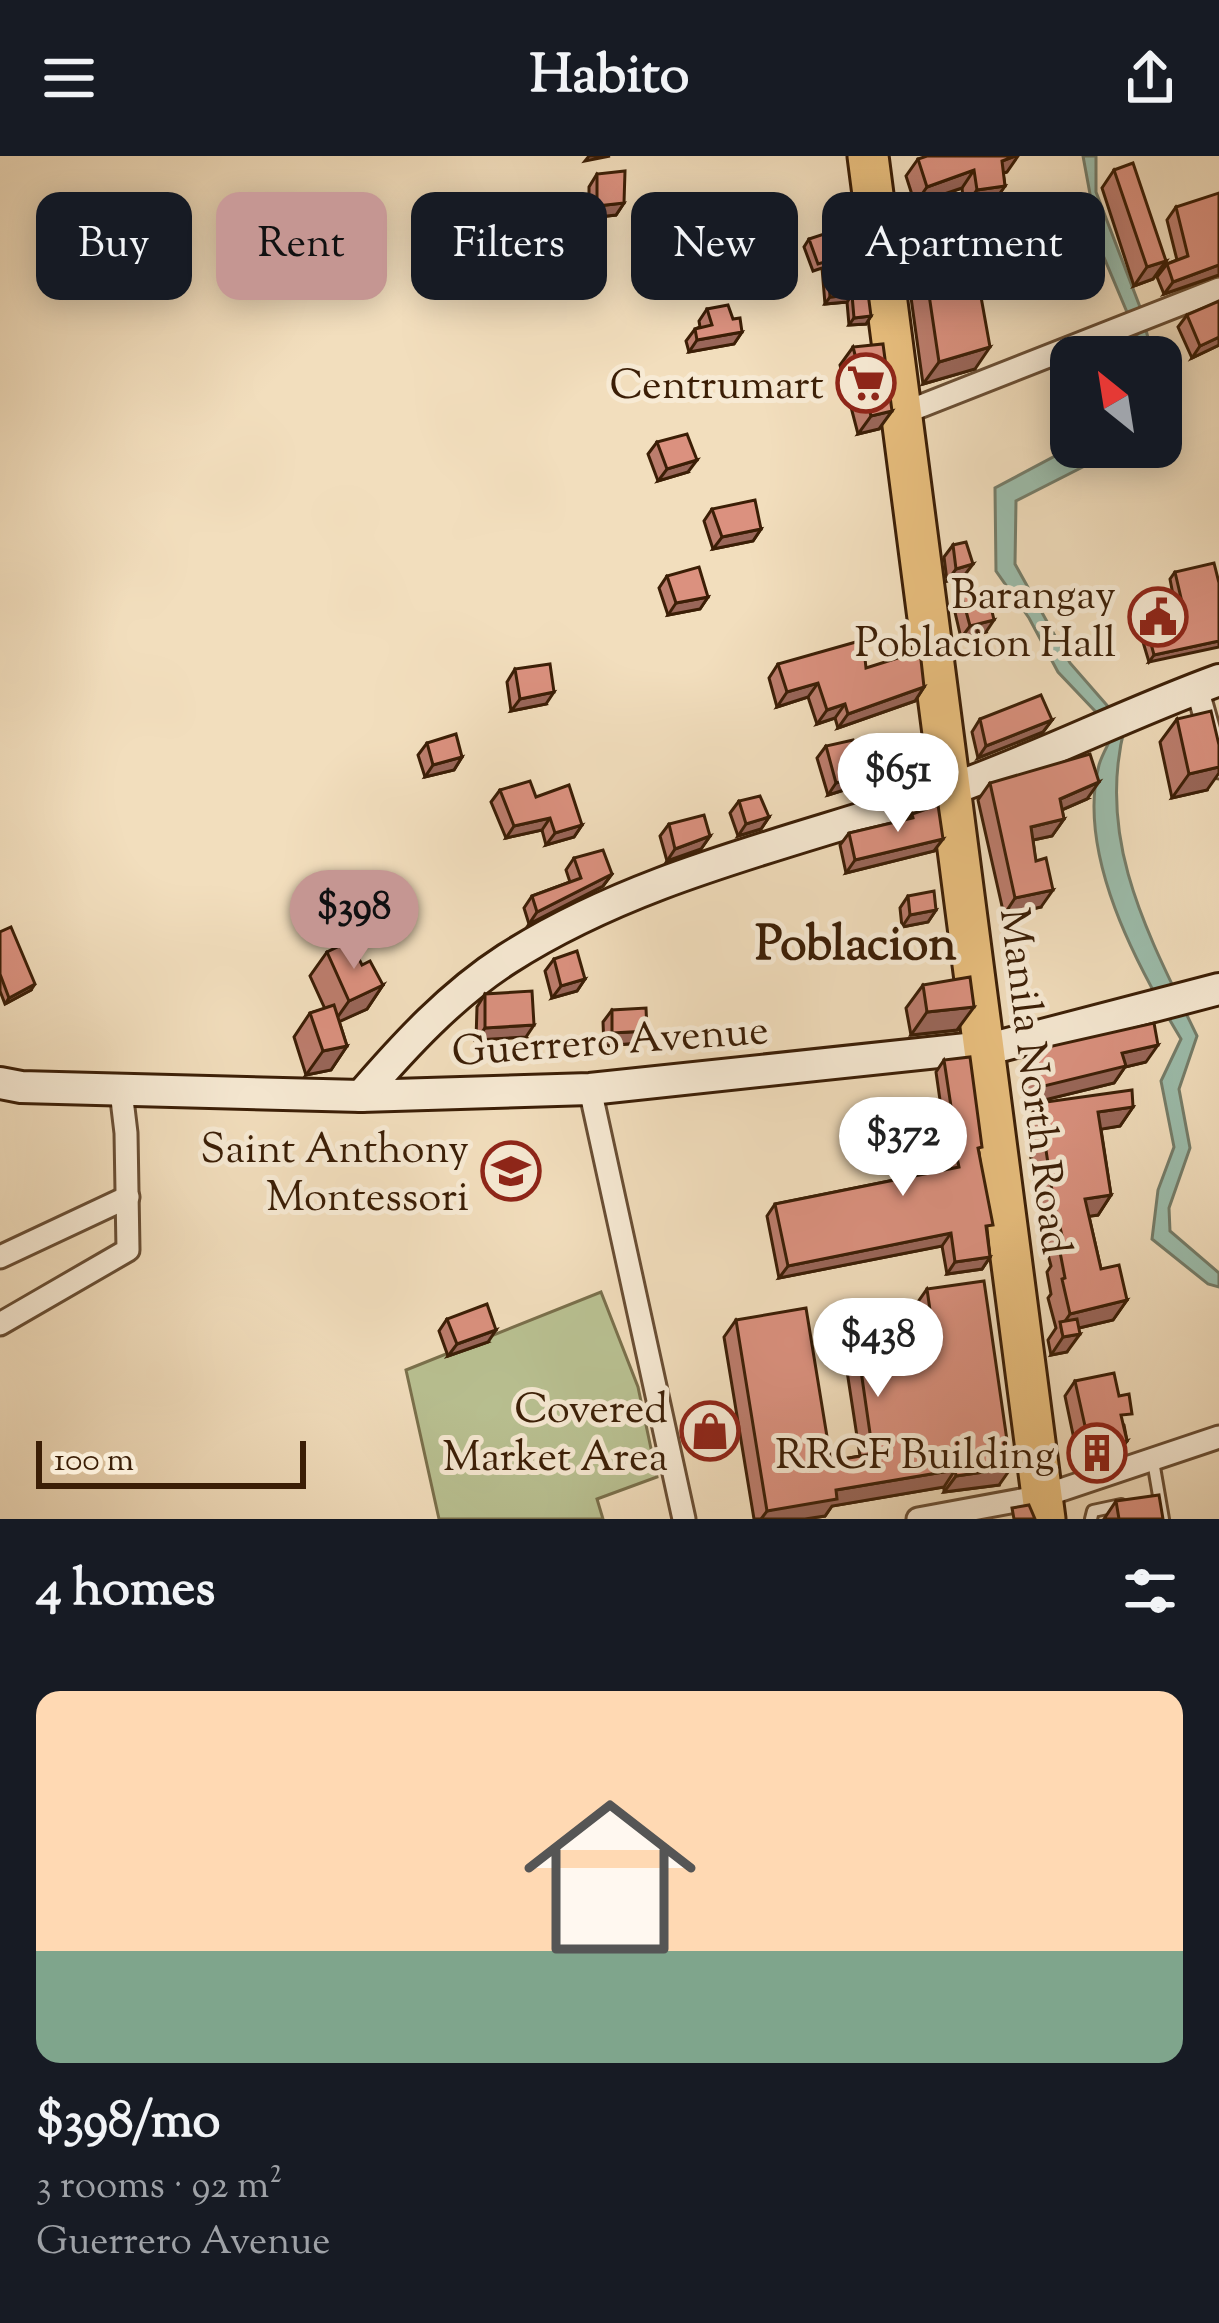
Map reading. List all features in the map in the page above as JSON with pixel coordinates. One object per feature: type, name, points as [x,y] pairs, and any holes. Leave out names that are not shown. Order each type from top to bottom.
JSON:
[{"type":"highway","name":"Manila North Road","points":[[868,156],[1044,1507]]},
{"type":"main road","points":[[361,1096],[450,1004],[506,960],[568,925],[649,887],[951,789],[1208,684]]},
{"type":"main road","name":"Guerrero Avenue","points":[[0,1083],[21,1088],[361,1096],[590,1089],[983,1048],[1219,989]]},
{"type":"street","points":[[902,414],[1219,289]]},
{"type":"street","points":[[1208,684],[1219,766]]},
{"type":"street","points":[[590,1089],[684,1519]]},
{"type":"street","points":[[0,1324],[128,1250],[121,1091]]},
{"type":"street","points":[[0,1257],[128,1197]]},
{"type":"street","points":[[918,1519],[1044,1507],[1219,1437]]},
{"type":"lane","points":[[1153,1460],[1162,1519]]},
{"type":"lane","points":[[1091,1519],[1093,1511],[1159,1498]]},
{"type":"shaded area","points":[[1083,156],[1096,156],[1096,192],[1090,192]]},
{"type":"shaded area","points":[[1105,216],[1148,336],[1137,336],[1105,260]]},
{"type":"shaded area","points":[[1050,459],[1050,468],[1081,468],[1016,501],[1015,564],[1070,663],[1125,726],[1117,808],[1122,848],[1145,924],[1197,1036],[1179,1089],[1190,1148],[1169,1208],[1170,1231],[1219,1273],[1219,1287],[1208,1284],[1152,1239],[1158,1190],[1174,1147],[1161,1081],[1181,1039],[1130,944],[1103,872],[1094,799],[1099,765],[1114,731],[1058,672],[996,571],[995,488]]},
{"type":"shaded area","points":[[601,1292],[638,1387],[657,1477],[597,1499],[603,1519],[439,1519],[406,1370]]},
{"type":"building","points":[[1015,156],[1002,161],[1005,186],[977,190],[974,170],[927,187],[918,159]]},
{"type":"building","points":[[1133,163],[1166,261],[1147,267],[1114,170]]},
{"type":"building","points":[[625,171],[624,203],[607,205],[607,192],[597,192],[597,174]]},
{"type":"building","points":[[1219,193],[1219,265],[1173,282],[1167,264],[1188,256],[1176,207]]},
{"type":"building","points":[[822,235],[822,263],[818,264],[809,239]]},
{"type":"building","points":[[852,300],[869,300],[871,316],[854,318]]},
{"type":"building","points":[[930,300],[982,300],[990,347],[939,362]]},
{"type":"building","points":[[1219,301],[1219,337],[1200,346],[1187,315]]},
{"type":"building","points":[[728,305],[733,319],[740,318],[742,332],[697,340],[695,329],[712,325],[707,309]]},
{"type":"building","points":[[883,344],[892,411],[871,416],[853,347]]},
{"type":"building","points":[[687,434],[697,460],[667,469],[657,442]]},
{"type":"building","points":[[755,500],[761,529],[722,537],[712,509]]},
{"type":"building","points":[[966,542],[973,564],[956,569],[953,545]]},
{"type":"building","points":[[1214,563],[1219,583],[1219,641],[1154,655],[1146,625],[1158,622],[1153,605],[1181,598],[1175,572]]},
{"type":"building","points":[[699,567],[708,597],[676,603],[667,576]]},
{"type":"building","points":[[987,590],[994,620],[970,626],[962,596]]},
{"type":"building","points":[[863,640],[866,668],[920,651],[924,687],[848,714],[845,704],[827,710],[818,683],[787,692],[778,664]]},
{"type":"building","points":[[550,664],[554,692],[520,699],[515,669]]},
{"type":"building","points":[[1041,695],[1052,720],[986,746],[980,719]]},
{"type":"building","points":[[1211,711],[1219,767],[1189,774],[1177,719]]},
{"type":"building","points":[[456,734],[462,757],[433,765],[427,743]]},
{"type":"building","points":[[853,740],[863,775],[836,783],[826,746]]},
{"type":"building","points":[[1090,754],[1099,782],[1060,799],[1064,819],[1031,827],[1036,861],[1046,858],[1053,890],[1015,898],[990,783]]},
{"type":"building","points":[[530,781],[536,797],[569,785],[582,825],[555,833],[550,818],[514,826],[500,790]]},
{"type":"building","points":[[760,796],[769,817],[746,824],[739,801]]},
{"type":"building","points":[[938,805],[943,839],[855,860],[849,833],[913,818],[912,814]]},
{"type":"building","points":[[704,815],[710,836],[675,849],[669,824]]},
{"type":"building","points":[[603,850],[612,874],[537,912],[532,896],[581,878],[574,858]]},
{"type":"building","points":[[934,891],[936,910],[910,915],[908,896]]},
{"type":"building","points":[[11,927],[35,984],[9,998],[0,974],[0,932]]},
{"type":"building","points":[[350,941],[362,965],[370,961],[383,985],[349,1001],[327,952]]},
{"type":"building","points":[[577,951],[585,979],[561,986],[554,959]]},
{"type":"building","points":[[970,977],[974,1007],[927,1012],[923,985]]},
{"type":"building","points":[[532,991],[534,1025],[485,1028],[485,994]]},
{"type":"building","points":[[334,1005],[347,1046],[323,1051],[310,1013]]},
{"type":"building","points":[[646,1008],[647,1031],[612,1033],[612,1010]]},
{"type":"building","points":[[1154,1023],[1158,1045],[1122,1053],[1126,1066],[1036,1088],[1033,1062],[1048,1047]]},
{"type":"building","points":[[970,1057],[982,1147],[978,1148],[993,1225],[986,1226],[990,1257],[955,1262],[951,1233],[788,1266],[775,1204],[959,1167],[944,1060]]},
{"type":"building","points":[[1132,1090],[1133,1107],[1098,1112],[1111,1195],[1085,1199],[1101,1269],[1119,1265],[1127,1300],[1070,1314],[1060,1252],[1066,1251],[1039,1103]]},
{"type":"building","points":[[984,1281],[1011,1468],[956,1476],[955,1470],[836,1490],[837,1499],[767,1511],[736,1320],[806,1308],[831,1461],[873,1454],[855,1329],[931,1317],[927,1289]]},
{"type":"building","points":[[487,1304],[496,1330],[457,1344],[447,1319]]},
{"type":"building","points":[[1077,1319],[1080,1334],[1063,1337],[1060,1322]]},
{"type":"building","points":[[1114,1373],[1119,1396],[1129,1394],[1132,1414],[1121,1415],[1127,1441],[1091,1453],[1075,1381]]},
{"type":"building","points":[[1159,1495],[1163,1519],[1119,1519],[1116,1501]]},
{"type":"building","points":[[1029,1505],[1035,1519],[1014,1519],[1012,1508]]},
{"type":"place","name":"Centrumart","points":[[866,383]]},
{"type":"place","name":"Barangay Poblacion Hall","points":[[1158,617]]},
{"type":"place","name":"Saint Anthony Montessori","points":[[511,1171]]},
{"type":"place","name":"Covered Market Area","points":[[710,1431]]},
{"type":"place","name":"RRCF Building","points":[[1097,1453]]},
{"type":"district","name":"Poblacion","points":[[856,942]]}]
